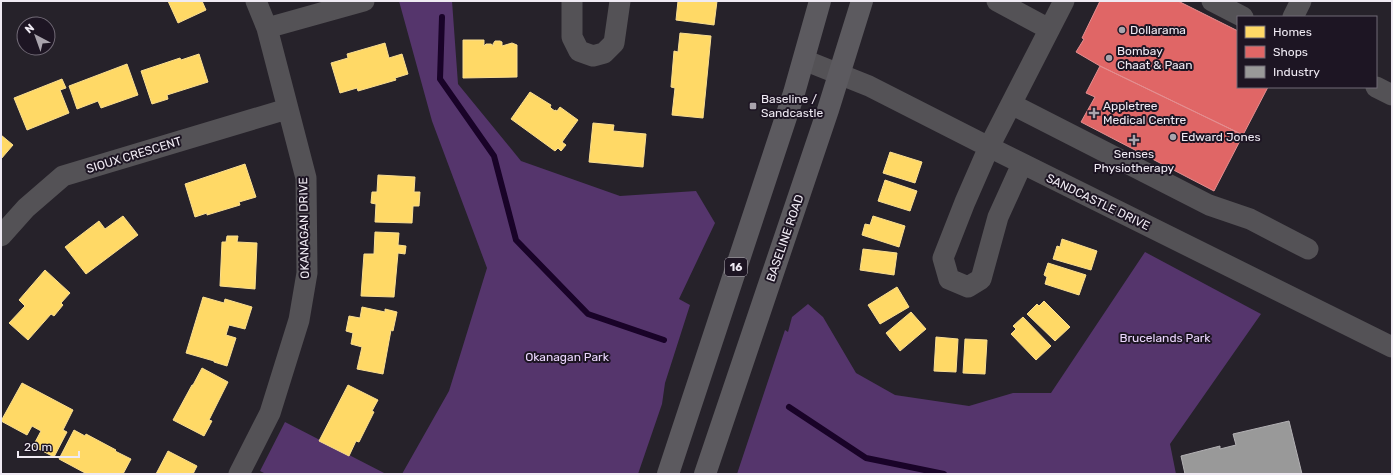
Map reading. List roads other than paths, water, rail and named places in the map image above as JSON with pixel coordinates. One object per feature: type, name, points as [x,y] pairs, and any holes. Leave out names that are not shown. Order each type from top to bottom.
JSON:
[{"type":"main road","name":"16","points":[[668,474],[804,60],[820,1]]},
{"type":"main road","name":"BASELINE ROAD","points":[[705,474],[840,74],[862,1]]},
{"type":"street","name":"OKANAGAN DRIVE","points":[[240,474],[270,413],[299,320],[307,273],[306,178],[267,28],[256,1]]},
{"type":"street","points":[[267,28],[364,1]]},
{"type":"street","points":[[572,1],[572,36],[578,51],[593,56],[604,53],[614,43],[620,1]]},
{"type":"street","points":[[996,1],[1049,29]]},
{"type":"street","points":[[1022,164],[998,217],[982,279],[968,287],[949,279],[943,258],[965,202],[989,147],[1064,1]]},
{"type":"street","points":[[1212,1],[1241,16]]},
{"type":"street","points":[[1294,16],[1301,1]]},
{"type":"street","name":"SANDCASTLE DRIVE","points":[[804,60],[869,86],[1022,164],[1392,347]]},
{"type":"street","points":[[1377,88],[1392,95]]},
{"type":"street","points":[[1011,104],[1209,205],[1250,219],[1308,249]]},
{"type":"street","name":"SIOUX CRESCENT","points":[[1,236],[26,208],[64,176],[287,109]]},
{"type":"waterway","points":[[442,17],[440,79],[494,156],[516,240],[588,314],[664,340]]},
{"type":"waterway","points":[[789,407],[866,458],[944,474]]},
{"type":"place","name":"Dollarama","points":[[1122,30]]},
{"type":"place","name":"Bombay Chaat & Paan","points":[[1109,58]]},
{"type":"place","name":"Baseline / Sandcastle","points":[[753,106]]},
{"type":"place","name":"Appletree Medical Centre","points":[[1094,113]]},
{"type":"place","name":"Edward Jones","points":[[1173,137]]},
{"type":"place","name":"Senses Physiotherapy","points":[[1134,140]]},
{"type":"park label","name":"Brucelands Park","points":[[1165,338]]},
{"type":"park label","name":"Okanagan Park","points":[[567,357]]}]
